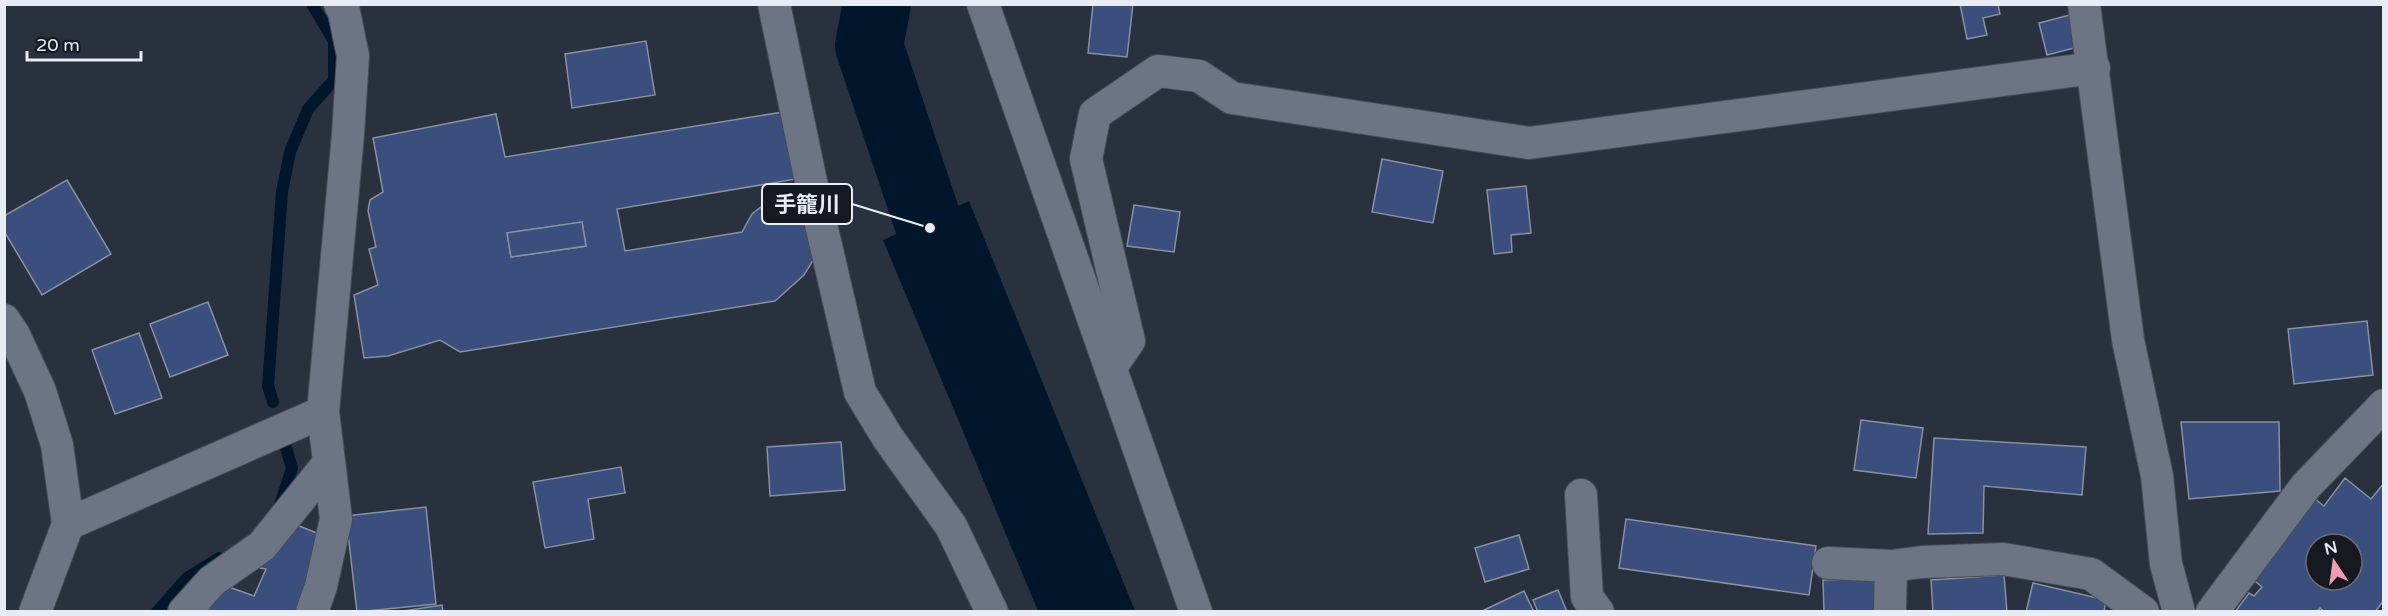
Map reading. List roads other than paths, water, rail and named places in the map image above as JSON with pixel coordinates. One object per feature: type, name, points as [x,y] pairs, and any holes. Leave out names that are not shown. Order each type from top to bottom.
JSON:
[{"type":"street","points":[[312,612],[321,586],[336,519],[323,412],[353,56],[344,12],[340,4]]},
{"type":"street","points":[[774,4],[810,177],[860,392],[888,438],[951,526],[992,612]]},
{"type":"street","points":[[983,4],[1196,612]]},
{"type":"street","points":[[2084,4],[2128,340],[2157,476],[2166,564],[2179,612]]},
{"type":"street","points":[[1111,367],[1129,341],[1086,159],[1095,114],[1158,71],[1199,76],[1232,98],[1529,143],[2094,68]]},
{"type":"street","points":[[4,320],[14,335],[40,391],[57,445],[68,524],[35,612]]},
{"type":"street","points":[[2212,612],[2306,486],[2384,405]]},
{"type":"street","points":[[68,524],[323,412]]},
{"type":"street","points":[[184,612],[212,581],[262,546],[328,464]]},
{"type":"street","points":[[1581,495],[1587,597],[1598,612]]},
{"type":"street","points":[[1828,563],[1891,566],[1922,562],[2002,559],[2091,574],[2143,612]]},
{"type":"street","points":[[1890,612],[1891,566]]},
{"type":"water","points":[[969,201],[1135,611],[1038,611],[883,240]]},
{"type":"waterway","points":[[273,402],[268,386],[282,192],[290,152],[308,109],[334,80],[334,41],[312,4]]},
{"type":"waterway","points":[[877,4],[869,46],[930,228],[962,307]]},
{"type":"waterway","points":[[279,508],[292,468],[283,438]]},
{"type":"waterway","points":[[157,612],[187,578],[219,558]]},
{"type":"place","name":"手籠川","points":[[930,228]]}]
